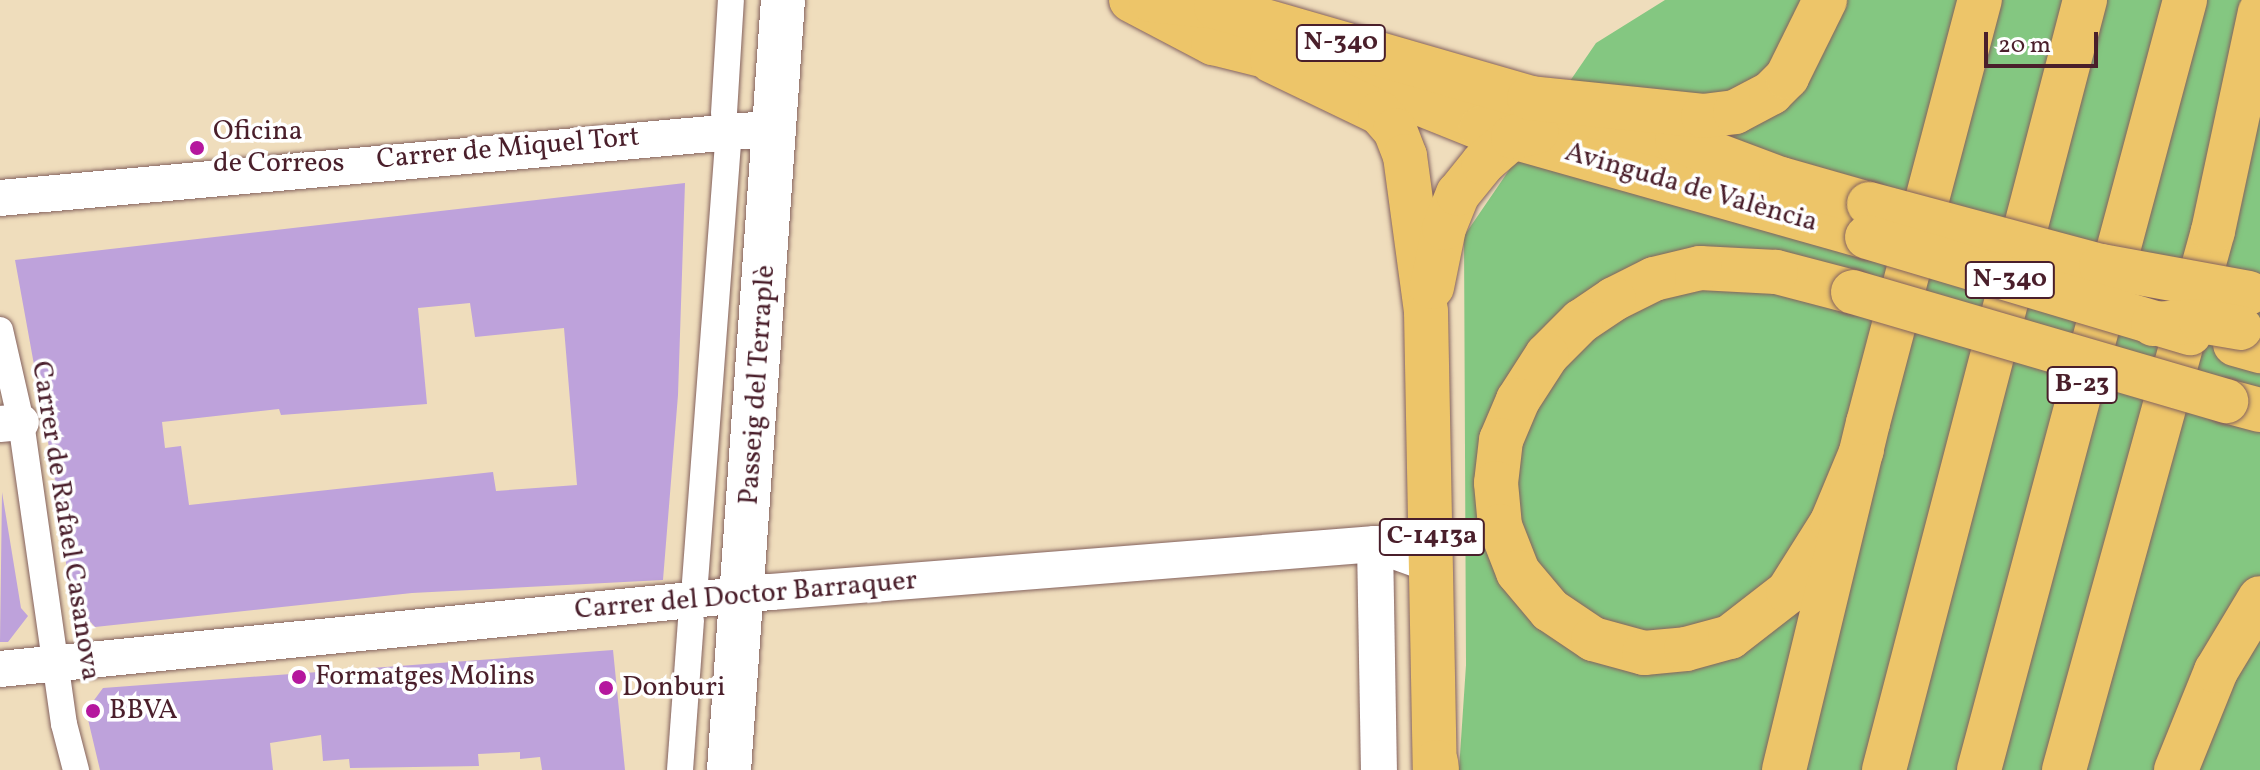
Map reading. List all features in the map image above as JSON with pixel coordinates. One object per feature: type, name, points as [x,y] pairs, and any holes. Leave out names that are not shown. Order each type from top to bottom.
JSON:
[{"type":"main road","name":"Avinguda de València","points":[[1131,0],[1213,43],[1272,61],[1359,79],[1513,137],[1868,220],[2101,266],[2251,323]]},
{"type":"main road","name":"Avinguda de València","points":[[1151,0],[1216,7],[1677,140],[1781,179],[1868,220],[2153,324],[2201,321],[2251,323]]},
{"type":"main road","points":[[1529,98],[1703,116],[1735,112],[1771,93],[1787,77],[1825,0]]},
{"type":"main road","points":[[1784,770],[1862,450],[1980,0]]},
{"type":"main road","points":[[1884,770],[2085,0]]},
{"type":"main road","name":"B-23","points":[[1979,770],[2185,0]]},
{"type":"main road","points":[[2064,770],[2213,231],[2260,12]]},
{"type":"main road","name":"C-1413a","points":[[1272,61],[1380,113],[1395,130],[1405,156],[1426,312],[1436,767]]},
{"type":"main road","points":[[1513,137],[1553,132],[1660,164],[1781,179]]},
{"type":"main road","name":"C-1413a","points":[[1426,312],[1444,228],[1458,194],[1483,163],[1513,137]]},
{"type":"main road","points":[[1862,450],[1832,522],[1788,592],[1730,637],[1686,649],[1644,653],[1593,639],[1550,610],[1518,572],[1500,526],[1496,483],[1501,440],[1518,400],[1547,355],[1581,321],[1614,299],[1654,279],[1700,268],[1776,272],[2243,405]]},
{"type":"main road","points":[[2176,770],[2216,671],[2260,598]]},
{"type":"street","points":[[724,113],[731,0]]},
{"type":"street","name":"Passeig del Terraplè","points":[[729,770],[783,0]]},
{"type":"street","name":"Carrer de Miquel Tort","points":[[0,198],[776,128]]},
{"type":"street","name":"Passeig del Terraplè","points":[[695,582],[728,143]]},
{"type":"street","name":"Carrer de Rafael Casanova","points":[[0,330],[10,423],[76,770]]},
{"type":"street","points":[[1375,544],[1379,770]]},
{"type":"street","name":"Carrer del Doctor Barraquer","points":[[0,669],[742,595],[1375,544],[1433,565]]},
{"type":"street","points":[[680,770],[691,620]]},
{"type":"green space","points":[[1665,0],[2260,0],[2260,770],[1459,770],[1466,665],[1464,236],[1596,43]]},
{"type":"building","points":[[685,183],[678,395],[663,580],[412,593],[95,627],[71,601],[56,486],[15,260]],"holes":[[[470,303],[475,337],[564,328],[577,485],[496,491],[493,472],[189,505],[181,446],[165,448],[162,422],[279,409],[281,415],[427,404],[418,308]]]},
{"type":"building","points":[[2,492],[21,608],[28,616],[8,642],[0,642]]},
{"type":"building","points":[[613,650],[625,770],[542,770],[540,757],[520,759],[520,752],[478,754],[479,766],[350,768],[349,759],[323,761],[321,735],[270,743],[273,770],[100,770],[86,711],[103,688]]},
{"type":"place","name":"Oficina de Correos","points":[[197,148]]},
{"type":"place","name":"Formatges Molins","points":[[299,677]]},
{"type":"place","name":"Donburi","points":[[606,688]]},
{"type":"place","name":"BBVA","points":[[93,711]]}]
